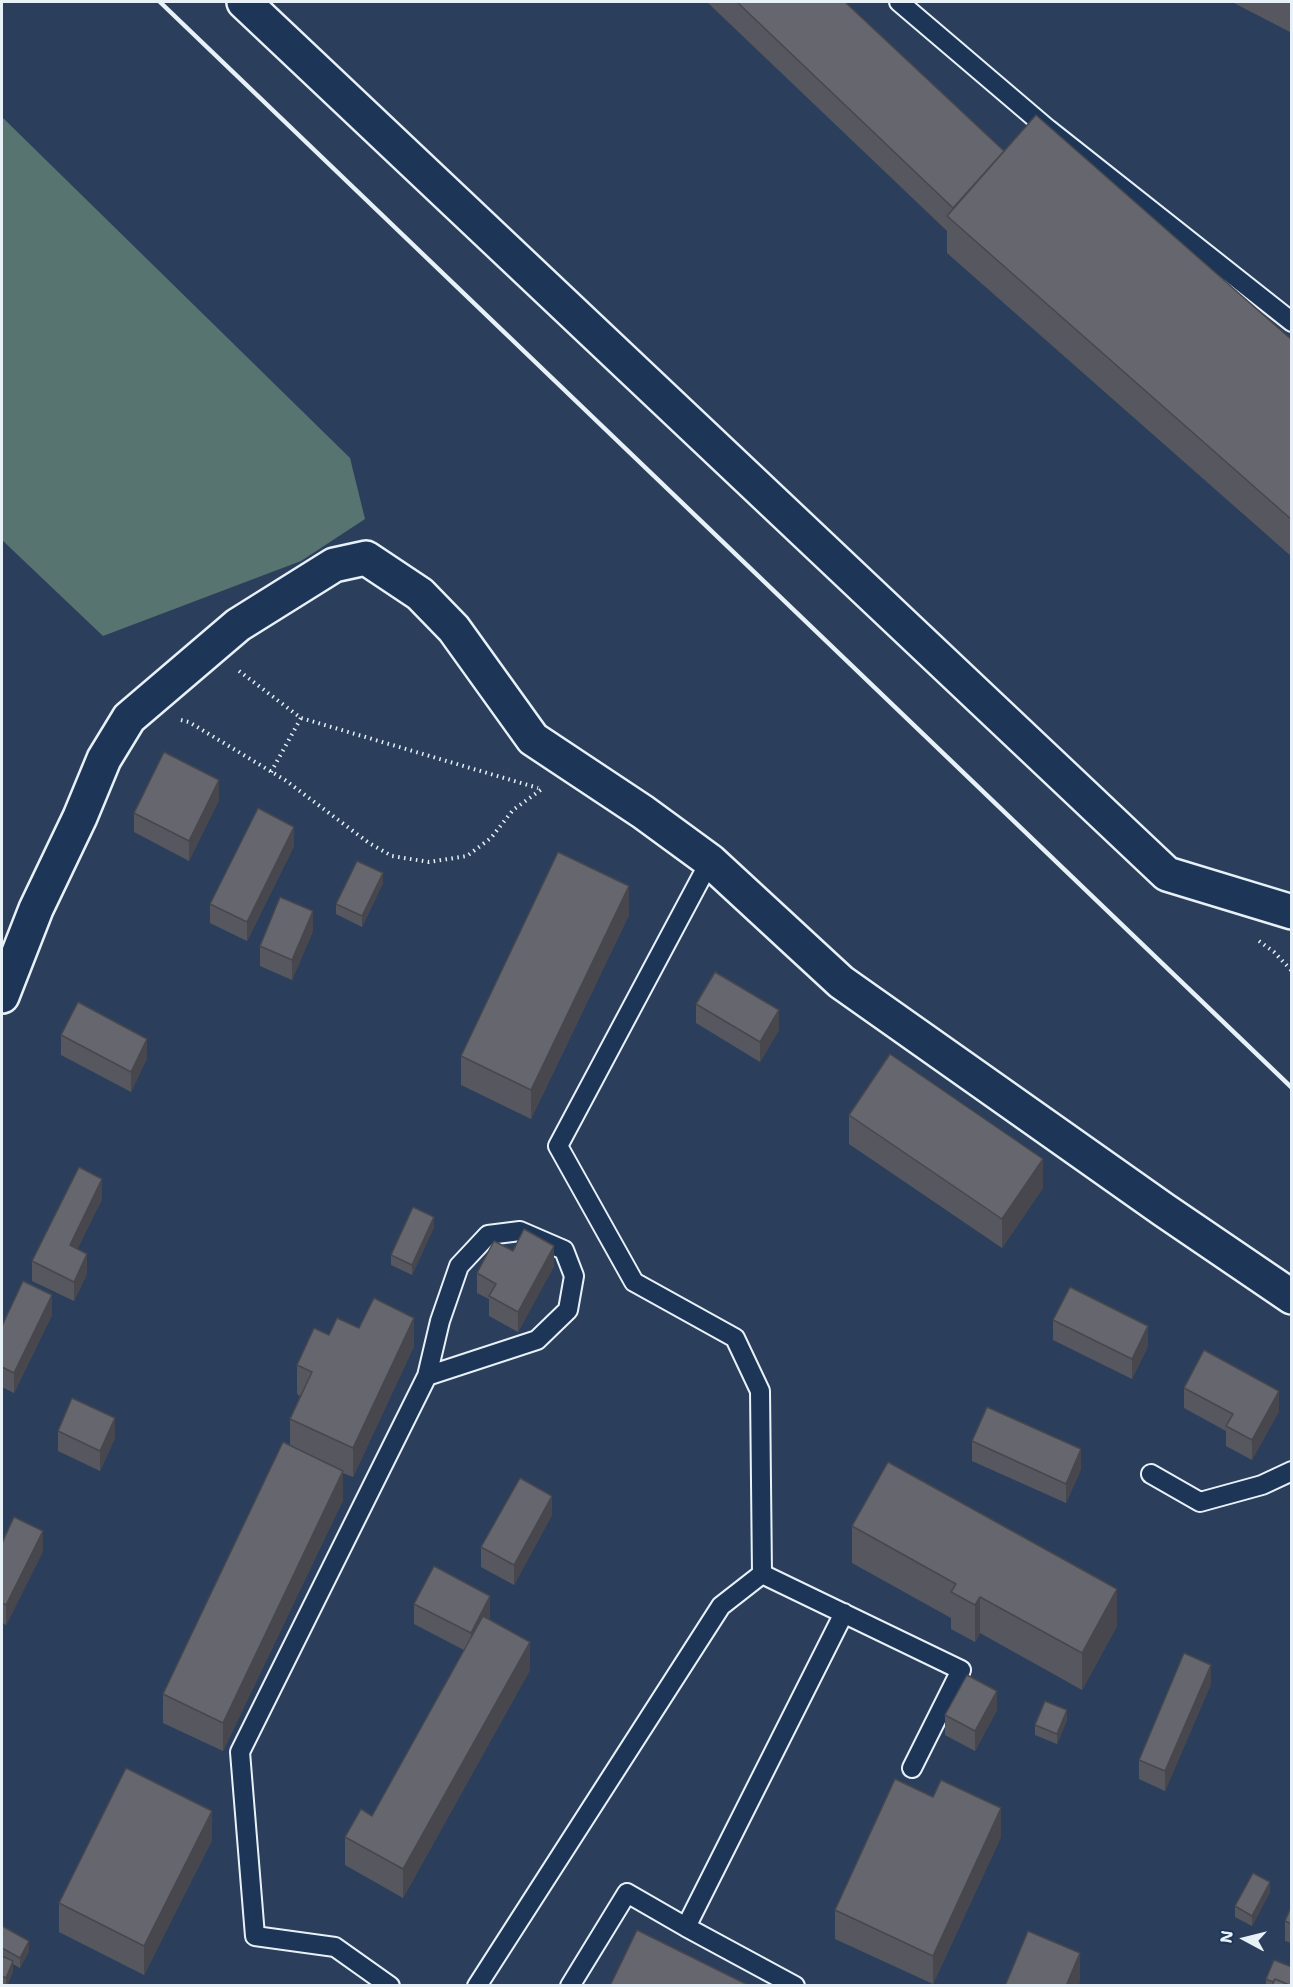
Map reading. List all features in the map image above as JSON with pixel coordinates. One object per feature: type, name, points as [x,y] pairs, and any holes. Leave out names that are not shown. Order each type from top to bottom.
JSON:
[{"type":"street","points":[[244,2],[1167,874],[1292,912]]},
{"type":"street","points":[[2,996],[36,909],[80,817],[104,759],[129,718],[238,625],[334,565],[366,558],[420,594],[454,629],[533,739],[643,812],[710,861],[841,982],[1154,1204],[1292,1297]]},
{"type":"lane","points":[[904,3],[1048,129],[1292,322]]},
{"type":"lane","points":[[710,861],[558,1146],[634,1282],[735,1338],[760,1391],[762,1574]]},
{"type":"lane","points":[[390,1986],[335,1947],[255,1936],[240,1752],[427,1377],[440,1321],[459,1266],[488,1235],[520,1231],[564,1251],[574,1276],[567,1311],[537,1340],[427,1377]]},
{"type":"lane","points":[[1151,1474],[1200,1502],[1262,1485],[1292,1471]]},
{"type":"lane","points":[[762,1574],[961,1670],[912,1768]]},
{"type":"lane","points":[[477,1986],[721,1606],[762,1574]]},
{"type":"lane","points":[[686,1927],[844,1613]]},
{"type":"lane","points":[[570,1986],[627,1893],[795,1986]]},
{"type":"path","points":[[191,664],[241,671],[300,717],[553,792]]},
{"type":"path","points":[[129,718],[162,716],[189,722],[271,772],[369,843],[392,856],[429,862],[467,856],[491,838],[513,810],[542,789]]},
{"type":"path","points":[[271,772],[300,717]]},
{"type":"green space","points":[[2,117],[350,458],[365,519],[301,561],[103,636],[2,540]]},
{"type":"building","points":[[737,2],[845,2],[1004,151],[953,208]]},
{"type":"building","points":[[1036,115],[1292,340],[1292,520],[947,216]]},
{"type":"building","points":[[164,752],[219,780],[189,841],[134,813]]},
{"type":"building","points":[[258,808],[294,827],[247,922],[210,904]]},
{"type":"building","points":[[558,852],[629,886],[531,1090],[461,1056]]},
{"type":"building","points":[[357,861],[383,873],[362,916],[336,904]]},
{"type":"building","points":[[280,897],[313,911],[292,960],[260,946]]},
{"type":"building","points":[[715,972],[779,1010],[760,1042],[696,1004]]},
{"type":"building","points":[[78,1002],[147,1039],[131,1072],[61,1035]]},
{"type":"building","points":[[890,1054],[1043,1159],[1002,1219],[849,1115]]},
{"type":"building","points":[[79,1167],[102,1179],[70,1245],[87,1254],[74,1282],[32,1261]]},
{"type":"building","points":[[413,1207],[434,1217],[412,1265],[391,1255]]},
{"type":"building","points":[[524,1229],[554,1246],[518,1312],[489,1296],[496,1284],[477,1273],[494,1241],[513,1251]]},
{"type":"building","points":[[23,1281],[52,1295],[14,1373],[2,1367],[2,1326]]},
{"type":"building","points":[[1070,1287],[1148,1326],[1132,1359],[1053,1320]]},
{"type":"building","points":[[374,1298],[414,1318],[353,1448],[290,1419],[312,1372],[297,1365],[314,1328],[329,1335],[337,1318],[359,1328]]},
{"type":"building","points":[[1204,1350],[1279,1391],[1252,1440],[1226,1426],[1233,1414],[1184,1388]]},
{"type":"building","points":[[72,1398],[115,1418],[100,1451],[58,1431]]},
{"type":"building","points":[[987,1407],[1081,1449],[1066,1484],[972,1441]]},
{"type":"building","points":[[283,1442],[343,1471],[223,1723],[163,1694]]},
{"type":"building","points":[[888,1462],[1117,1589],[1082,1653],[980,1597],[975,1605],[951,1592],[956,1584],[852,1526]]},
{"type":"building","points":[[520,1478],[552,1496],[514,1565],[481,1547]]},
{"type":"building","points":[[14,1517],[43,1531],[6,1605],[2,1603],[2,1543]]},
{"type":"building","points":[[434,1566],[490,1596],[471,1633],[414,1604]]},
{"type":"building","points":[[483,1616],[530,1642],[403,1869],[345,1837],[361,1809],[372,1816]]},
{"type":"building","points":[[1184,1653],[1211,1665],[1165,1771],[1139,1760]]},
{"type":"building","points":[[967,1675],[997,1691],[975,1731],[945,1715]]},
{"type":"building","points":[[1045,1701],[1067,1710],[1057,1734],[1035,1725]]},
{"type":"building","points":[[126,1768],[212,1811],[144,1946],[59,1903]]},
{"type":"building","points":[[895,1779],[933,1797],[941,1780],[1001,1808],[933,1956],[835,1910]]},
{"type":"building","points":[[1253,1873],[1270,1882],[1252,1916],[1235,1906]]},
{"type":"building","points":[[1292,1905],[1292,1924],[1285,1921]]},
{"type":"building","points":[[2,1926],[29,1941],[20,1958],[2,1948]]},
{"type":"building","points":[[637,1930],[750,1986],[610,1986]]},
{"type":"building","points":[[1028,1931],[1080,1953],[1066,1986],[1005,1986]]},
{"type":"building","points":[[2,1956],[13,1961],[6,1978],[2,1976]]},
{"type":"building","points":[[1274,1960],[1292,1967],[1292,1986],[1275,1979],[1273,1982],[1266,1979]]},
{"type":"building","points":[[1275,1979],[1291,1986],[1272,1986]]},
{"type":"railway","points":[[160,2],[1292,1088]]}]
